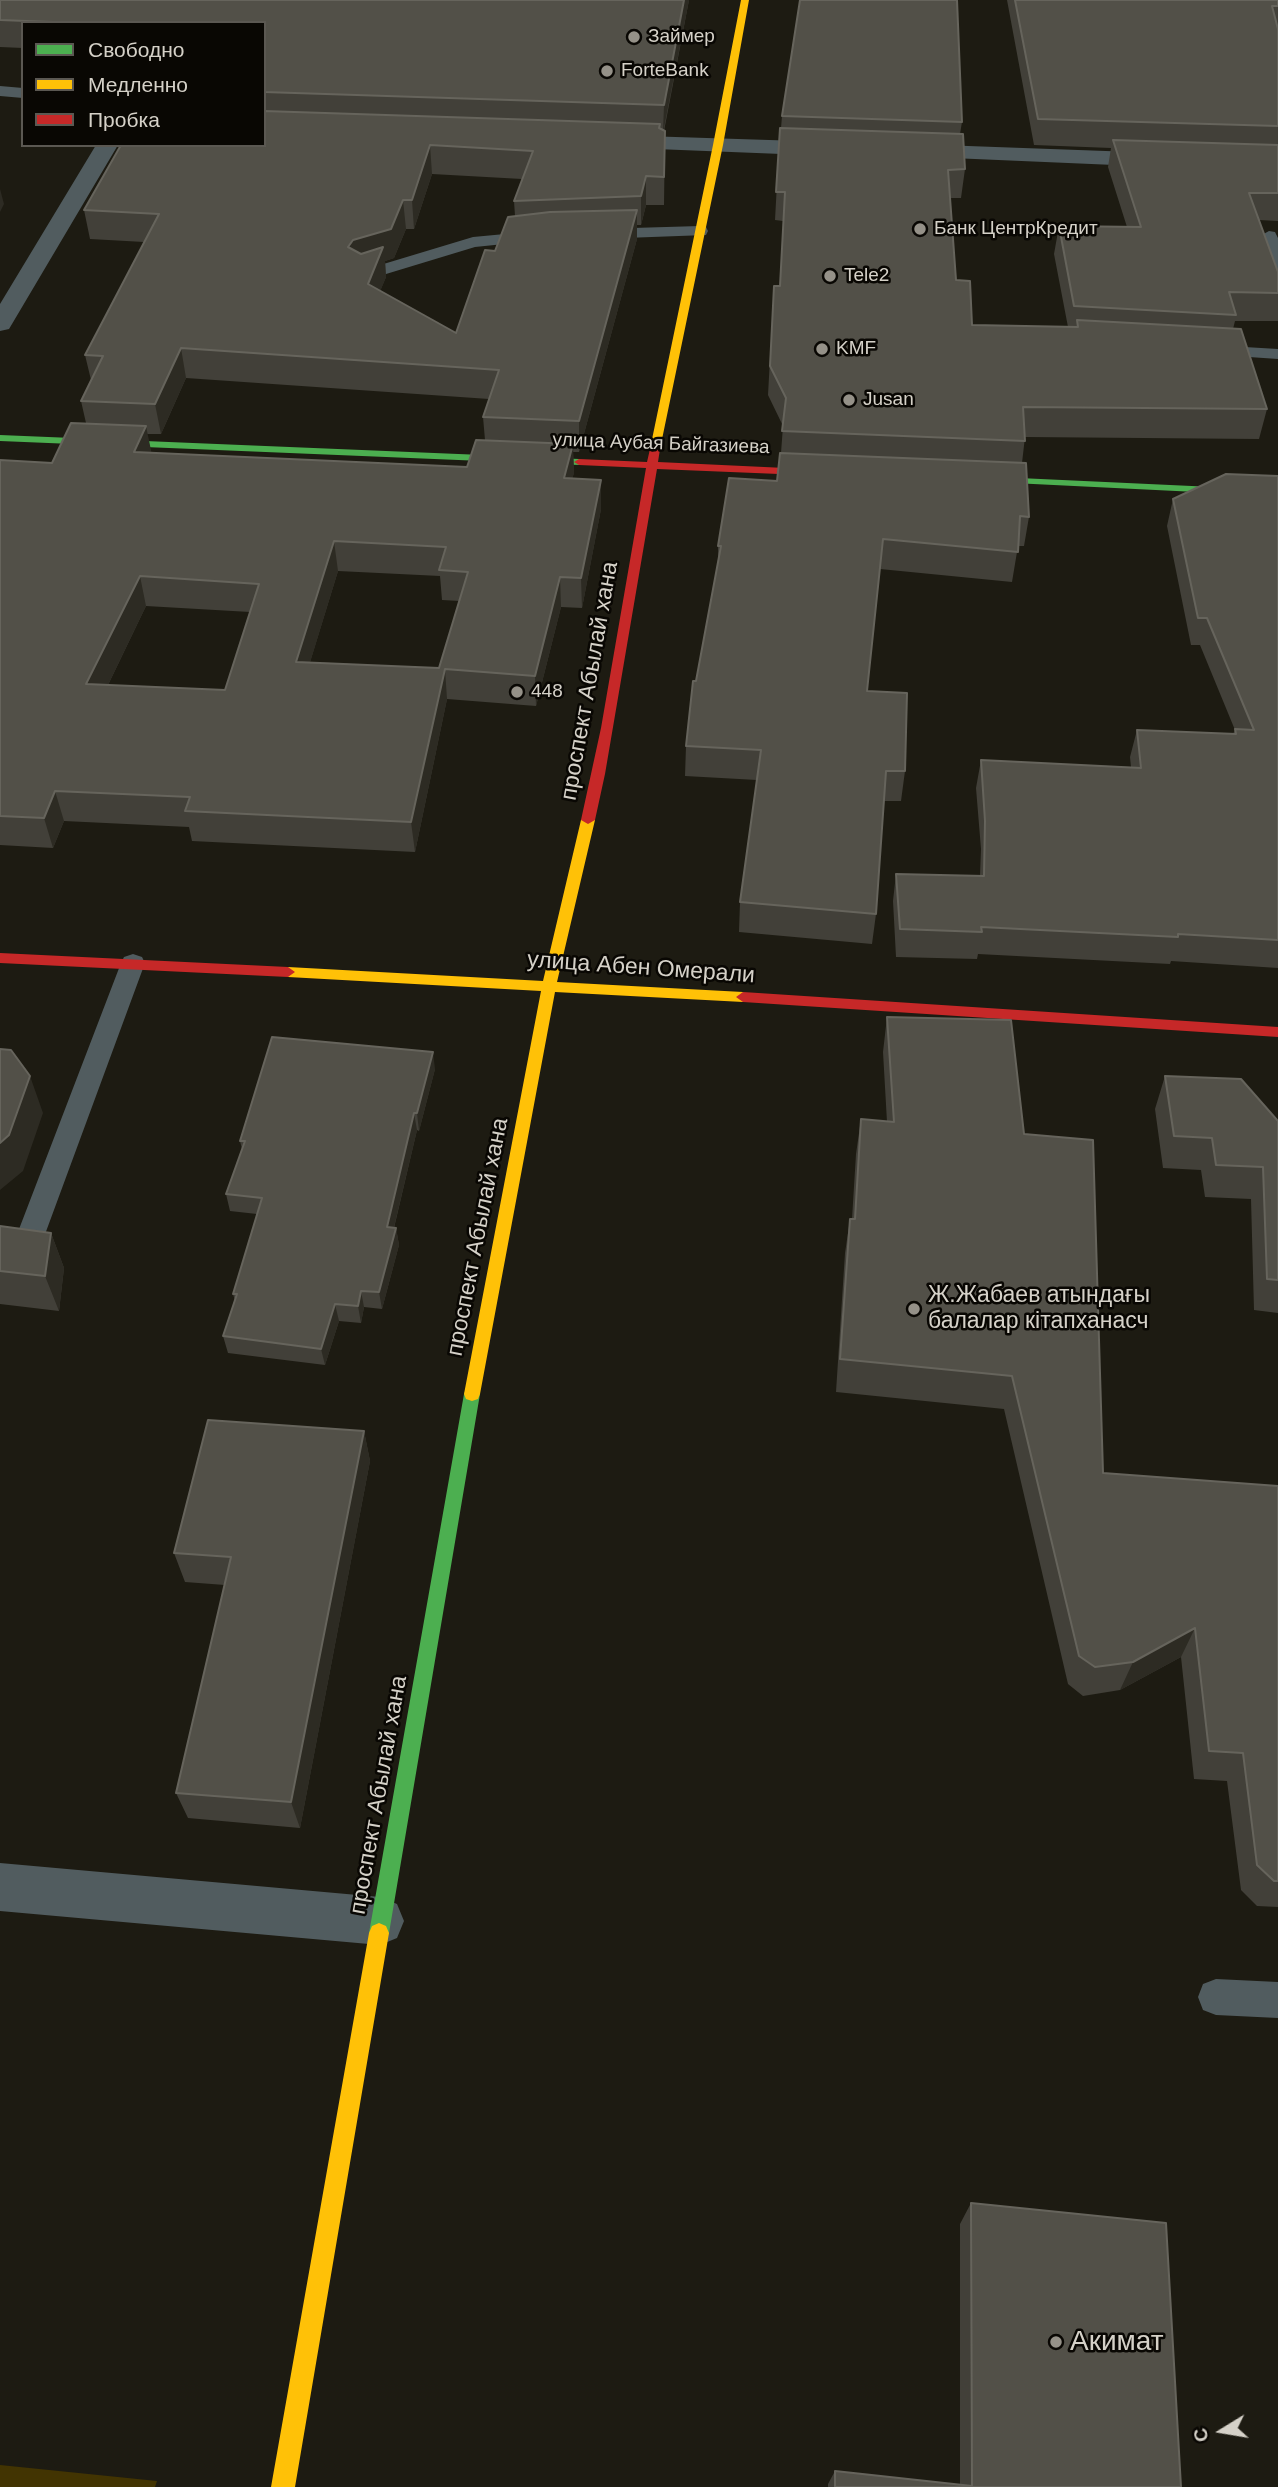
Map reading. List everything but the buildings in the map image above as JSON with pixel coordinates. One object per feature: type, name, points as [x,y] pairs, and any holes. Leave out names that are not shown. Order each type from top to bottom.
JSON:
[{"type":"main road","name":"проспект Абылай хана","points":[[283,2487],[473,1385],[549,984],[601,766],[643,505],[718,145],[745,0]]},
{"type":"main road","name":"улица Аубая Байгазиева","points":[[0,438],[847,474]]},
{"type":"main road","points":[[958,478],[1278,493]]},
{"type":"main road","name":"улица Абен Омерали","points":[[0,958],[549,984],[1278,1032]]},
{"type":"street","points":[[594,141],[849,149]]},
{"type":"street","points":[[0,324],[12,286],[106,147]]},
{"type":"street","points":[[888,150],[1180,160]]},
{"type":"street","points":[[0,1887],[380,1921]]},
{"type":"lane","points":[[0,91],[21,93]]},
{"type":"lane","points":[[576,234],[700,230]]},
{"type":"lane","points":[[363,276],[472,242],[551,234]]},
{"type":"lane","points":[[1269,236],[1278,278]]},
{"type":"lane","points":[[1196,349],[1278,354]]},
{"type":"lane","points":[[30,1237],[133,963]]},
{"type":"lane","points":[[1216,1997],[1278,2000]]},
{"type":"shaded area","points":[[0,2465],[157,2481],[155,2487],[0,2487]]},
{"type":"traffic: fast","points":[[0,438],[579,462]]},
{"type":"traffic: fast","points":[[976,479],[1278,493]]},
{"type":"traffic: fast","points":[[379,1933],[472,1394]]},
{"type":"traffic: slow","points":[[655,449],[745,0]]},
{"type":"traffic: slow","points":[[472,1394],[549,984],[588,820]]},
{"type":"traffic: slow","points":[[288,972],[743,997]]},
{"type":"traffic: slow","points":[[283,2487],[379,1933]]},
{"type":"traffic: jam","points":[[588,820],[607,728],[655,449]]},
{"type":"traffic: jam","points":[[579,462],[828,473]]},
{"type":"traffic: jam","points":[[0,958],[288,972]]},
{"type":"traffic: jam","points":[[743,997],[1278,1032]]},
{"type":"place","name":"Займер","points":[[634,37]]},
{"type":"place","name":"ForteBank","points":[[607,71]]},
{"type":"place","name":"Банк ЦентрКредит","points":[[920,229]]},
{"type":"place","name":"Tele2","points":[[830,276]]},
{"type":"place","name":"KMF","points":[[822,349]]},
{"type":"place","name":"Jusan","points":[[849,400]]},
{"type":"place","name":"448","points":[[517,692]]},
{"type":"place","name":"Ж.Жабаев атындағы балалар кітапханасч","points":[[914,1309]]},
{"type":"place","name":"Акимат","points":[[1056,2342]]}]
